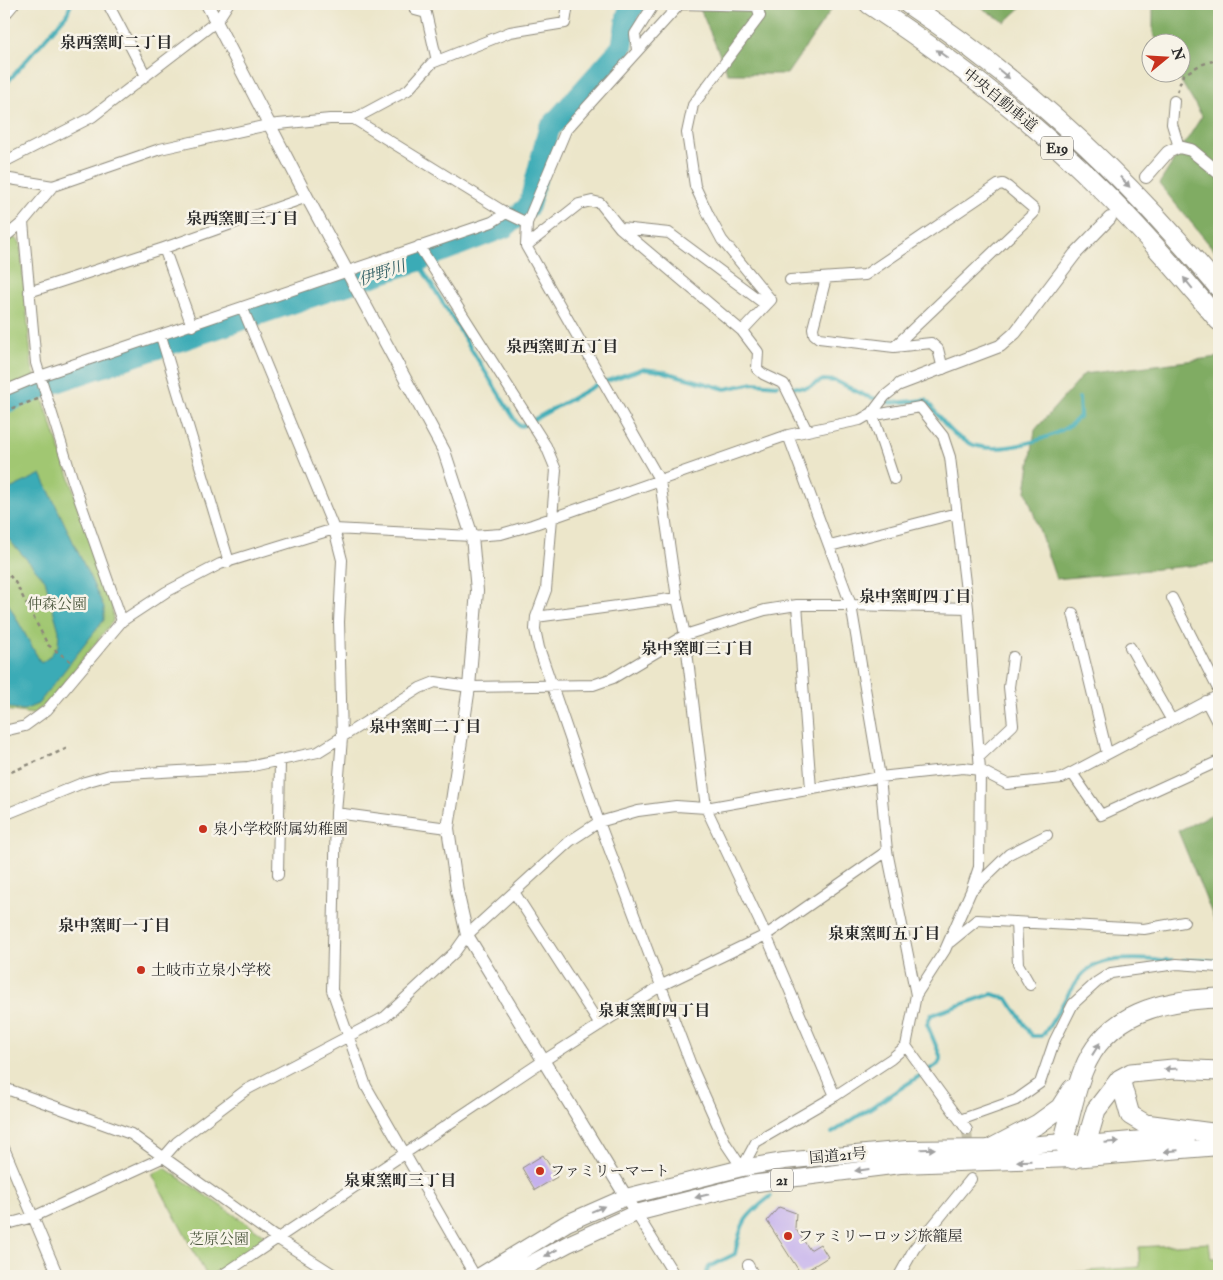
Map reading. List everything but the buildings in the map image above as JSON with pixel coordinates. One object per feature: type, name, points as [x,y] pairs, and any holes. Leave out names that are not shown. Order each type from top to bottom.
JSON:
[{"type":"highway","name":"中央自動車道","points":[[869,4],[978,81],[1040,132],[1102,190],[1160,250],[1219,321]]},
{"type":"highway","name":"中央自動車道","points":[[908,4],[991,63],[1054,116],[1117,173],[1180,241],[1219,288]]},
{"type":"highway","points":[[992,1148],[1038,1124],[1060,1108],[1098,1044],[1114,1028],[1130,1016],[1156,1005],[1179,1000],[1219,998]]},
{"type":"highway","points":[[1083,1070],[1063,1142],[1073,1160],[1086,1144],[1096,1110],[1120,1080],[1131,1073],[1173,1068],[1219,1071]]},
{"type":"highway","points":[[1120,1080],[1130,1115],[1146,1124],[1217,1137]]},
{"type":"highway","name":"国道21号","points":[[480,1276],[566,1223],[626,1197],[742,1168],[784,1161],[907,1149],[992,1148],[1063,1142],[1086,1144],[1217,1137]]},
{"type":"highway","name":"国道21号","points":[[508,1276],[568,1244],[636,1213],[750,1184],[900,1165],[1073,1160],[1217,1137]]},
{"type":"street","points":[[4,16],[14,4]]},
{"type":"street","points":[[108,4],[146,76]]},
{"type":"street","points":[[207,4],[268,125],[444,451],[472,536],[477,591],[469,687],[448,828],[457,891],[467,935],[676,1276]]},
{"type":"street","points":[[4,162],[92,117],[217,21],[228,4]]},
{"type":"street","points":[[414,4],[415,10],[426,14],[437,61]]},
{"type":"street","points":[[4,178],[53,186],[160,149],[268,125],[330,119],[354,119],[408,90],[432,63],[510,32],[566,23],[568,4]]},
{"type":"street","points":[[637,50],[635,34],[654,4]]},
{"type":"street","points":[[742,331],[771,300],[722,240],[702,201],[695,186],[687,133],[693,105],[760,16],[757,6],[680,4],[566,130],[527,223],[526,246],[660,480],[677,598],[685,636],[706,808],[766,935],[835,1096]]},
{"type":"street","points":[[1174,101],[1172,124],[1179,147]]},
{"type":"street","points":[[354,119],[506,213],[527,223]]},
{"type":"street","points":[[1146,177],[1168,152],[1179,147],[1191,150],[1219,173]]},
{"type":"street","points":[[790,280],[865,275],[998,185],[1003,184],[1008,187],[1034,209],[1033,214],[894,347]]},
{"type":"street","points":[[4,238],[23,222],[53,186]]},
{"type":"street","points":[[29,292],[164,248],[307,197]]},
{"type":"street","points":[[526,246],[579,204],[592,201],[600,203],[620,228],[742,331],[758,352],[757,369],[784,384],[807,431]]},
{"type":"street","points":[[4,391],[40,376],[243,309],[492,222],[506,213]]},
{"type":"street","points":[[4,731],[25,726],[47,710],[122,621],[166,592],[229,562],[334,529],[472,536],[501,534],[553,518],[788,435],[860,420],[875,410],[885,396],[900,384],[1000,346],[1015,333],[1075,254],[1110,218]]},
{"type":"street","points":[[23,222],[36,363],[73,481],[122,621]]},
{"type":"street","points":[[620,228],[669,234],[766,305]]},
{"type":"street","points":[[419,246],[535,429],[556,470],[546,590],[536,617],[535,628],[539,648],[599,822],[691,1065],[726,1144],[742,1168],[756,1142],[835,1096],[891,1059],[906,1046],[916,995],[948,944],[979,867],[980,770],[968,608],[950,457],[944,436],[920,407],[881,414],[875,410]]},
{"type":"street","points":[[164,248],[192,326]]},
{"type":"street","points":[[826,278],[813,328],[814,334],[819,338],[894,347],[931,343],[938,349],[943,369]]},
{"type":"street","points":[[243,309],[334,529],[342,560],[340,622],[342,738],[336,814],[332,990],[366,1086],[475,1276]]},
{"type":"street","points":[[161,336],[229,562]]},
{"type":"street","points":[[875,410],[894,479]]},
{"type":"street","points":[[788,435],[851,605],[880,777],[887,851],[916,995]]},
{"type":"street","points":[[830,546],[957,513]]},
{"type":"street","points":[[536,617],[677,598]]},
{"type":"street","points":[[4,1225],[33,1217],[164,1156],[177,1142],[246,1090],[348,1038],[392,1011],[456,952],[467,935],[514,892],[570,841],[599,822],[638,811],[676,806],[706,808],[880,777],[963,768],[980,770],[1007,784],[1062,778],[1072,773],[1107,752],[1219,693],[1172,598]]},
{"type":"street","points":[[4,815],[85,782],[110,775],[248,767],[318,752],[420,688],[435,682],[469,687],[593,685],[613,678],[685,636],[765,610],[797,606],[851,605],[968,608]]},
{"type":"street","points":[[797,606],[810,789]]},
{"type":"street","points":[[1073,613],[1107,752]]},
{"type":"street","points":[[1130,647],[1172,719]]},
{"type":"street","points":[[979,758],[1013,725],[1008,687],[1013,657]]},
{"type":"street","points":[[1206,701],[1219,726]]},
{"type":"street","points":[[278,876],[280,760]]},
{"type":"street","points":[[1072,773],[1101,815],[1219,761]]},
{"type":"street","points":[[336,814],[448,828]]},
{"type":"street","points":[[971,890],[1009,854],[1047,835]]},
{"type":"street","points":[[220,1276],[543,1061],[662,985],[766,935],[887,851]]},
{"type":"street","points":[[514,892],[600,1025]]},
{"type":"street","points":[[948,944],[977,920],[1144,929],[1184,922]]},
{"type":"street","points":[[1016,922],[1018,964],[1030,986]]},
{"type":"street","points":[[960,1120],[1016,1100],[1040,1083],[1054,1042],[1074,1004],[1097,982],[1111,973],[1177,964],[1219,967]]},
{"type":"street","points":[[906,1046],[967,1130]]},
{"type":"street","points":[[4,1088],[132,1134],[278,1239],[336,1276]]},
{"type":"street","points":[[4,1148],[58,1276]]},
{"type":"street","points":[[899,1276],[914,1248],[971,1179]]},
{"type":"street","points":[[748,1265],[754,1276]]},
{"type":"path","points":[[1174,101],[1183,75],[1200,65],[1219,59]]},
{"type":"path","points":[[4,411],[46,396]]},
{"type":"path","points":[[4,569],[15,582],[48,645],[82,670]]},
{"type":"path","points":[[4,775],[68,748]]},
{"type":"green space","points":[[698,4],[835,4],[787,74],[728,74]]},
{"type":"green space","points":[[975,4],[1025,4],[1005,22]]},
{"type":"green space","points":[[1153,4],[1219,4],[1219,256],[1159,184],[1202,116],[1181,82],[1190,82],[1190,32],[1153,32]]},
{"type":"green space","name":"仲森公園","points":[[11,236],[20,242],[32,367],[112,603],[113,621],[50,701],[33,714],[4,710],[4,243]]},
{"type":"green space","points":[[1219,357],[1219,563],[1056,579],[1026,491],[1035,430],[1084,374]]},
{"type":"green space","points":[[1219,811],[1219,931],[1178,831]]},
{"type":"green space","name":"芝原公園","points":[[165,1168],[264,1235],[263,1244],[207,1276],[152,1174]]},
{"type":"green space","points":[[1209,1243],[1211,1258],[1219,1258],[1219,1276],[1028,1276],[1139,1267],[1139,1247]]},
{"type":"water","points":[[41,474],[104,607],[104,620],[38,704],[24,710],[4,707],[4,596],[41,663],[58,646],[59,631],[45,580],[4,534],[4,492]]},
{"type":"waterway","points":[[4,86],[67,14],[71,4]]},
{"type":"waterway","name":"伊野川","points":[[4,403],[56,382],[417,261],[505,227],[529,206],[549,129],[622,47],[628,13],[636,4]]},
{"type":"waterway","points":[[417,261],[518,425],[522,426],[598,384],[642,369],[661,371],[725,389],[754,383],[777,385]]},
{"type":"waterway","points":[[786,386],[806,388],[823,380],[836,381],[866,396],[891,403],[926,400],[955,435],[972,445],[989,448],[1032,442],[1060,431],[1080,416],[1079,398]]},
{"type":"waterway","points":[[832,1133],[938,1064],[941,1058],[927,1024],[931,1015],[992,994],[1008,999],[1032,1036],[1042,1036],[1075,984],[1088,969],[1098,964],[1123,959],[1172,960]]},
{"type":"waterway","points":[[1184,960],[1219,961]]},
{"type":"waterway","points":[[705,1276],[709,1267],[735,1254],[742,1226],[750,1214],[771,1196]]},
{"type":"tunnel","points":[[967,1130],[971,1179]]},
{"type":"place","name":"泉小学校附属幼稚園","points":[[203,829]]},
{"type":"place","name":"土岐市立泉小学校","points":[[141,970]]},
{"type":"place","name":"ファミリーマート","points":[[540,1171]]},
{"type":"place","name":"ファミリーロッジ旅籠屋","points":[[788,1236]]},
{"type":"district","name":"泉西窯町二丁目","points":[[116,43]]},
{"type":"district","name":"泉西窯町三丁目","points":[[242,219]]},
{"type":"district","name":"泉西窯町五丁目","points":[[562,347]]},
{"type":"district","name":"泉中窯町四丁目","points":[[915,597]]},
{"type":"district","name":"泉中窯町三丁目","points":[[697,649]]},
{"type":"district","name":"泉中窯町二丁目","points":[[425,727]]},
{"type":"district","name":"泉中窯町一丁目","points":[[114,926]]},
{"type":"district","name":"泉東窯町五丁目","points":[[884,934]]},
{"type":"district","name":"泉東窯町四丁目","points":[[654,1011]]},
{"type":"district","name":"泉東窯町三丁目","points":[[400,1181]]}]
